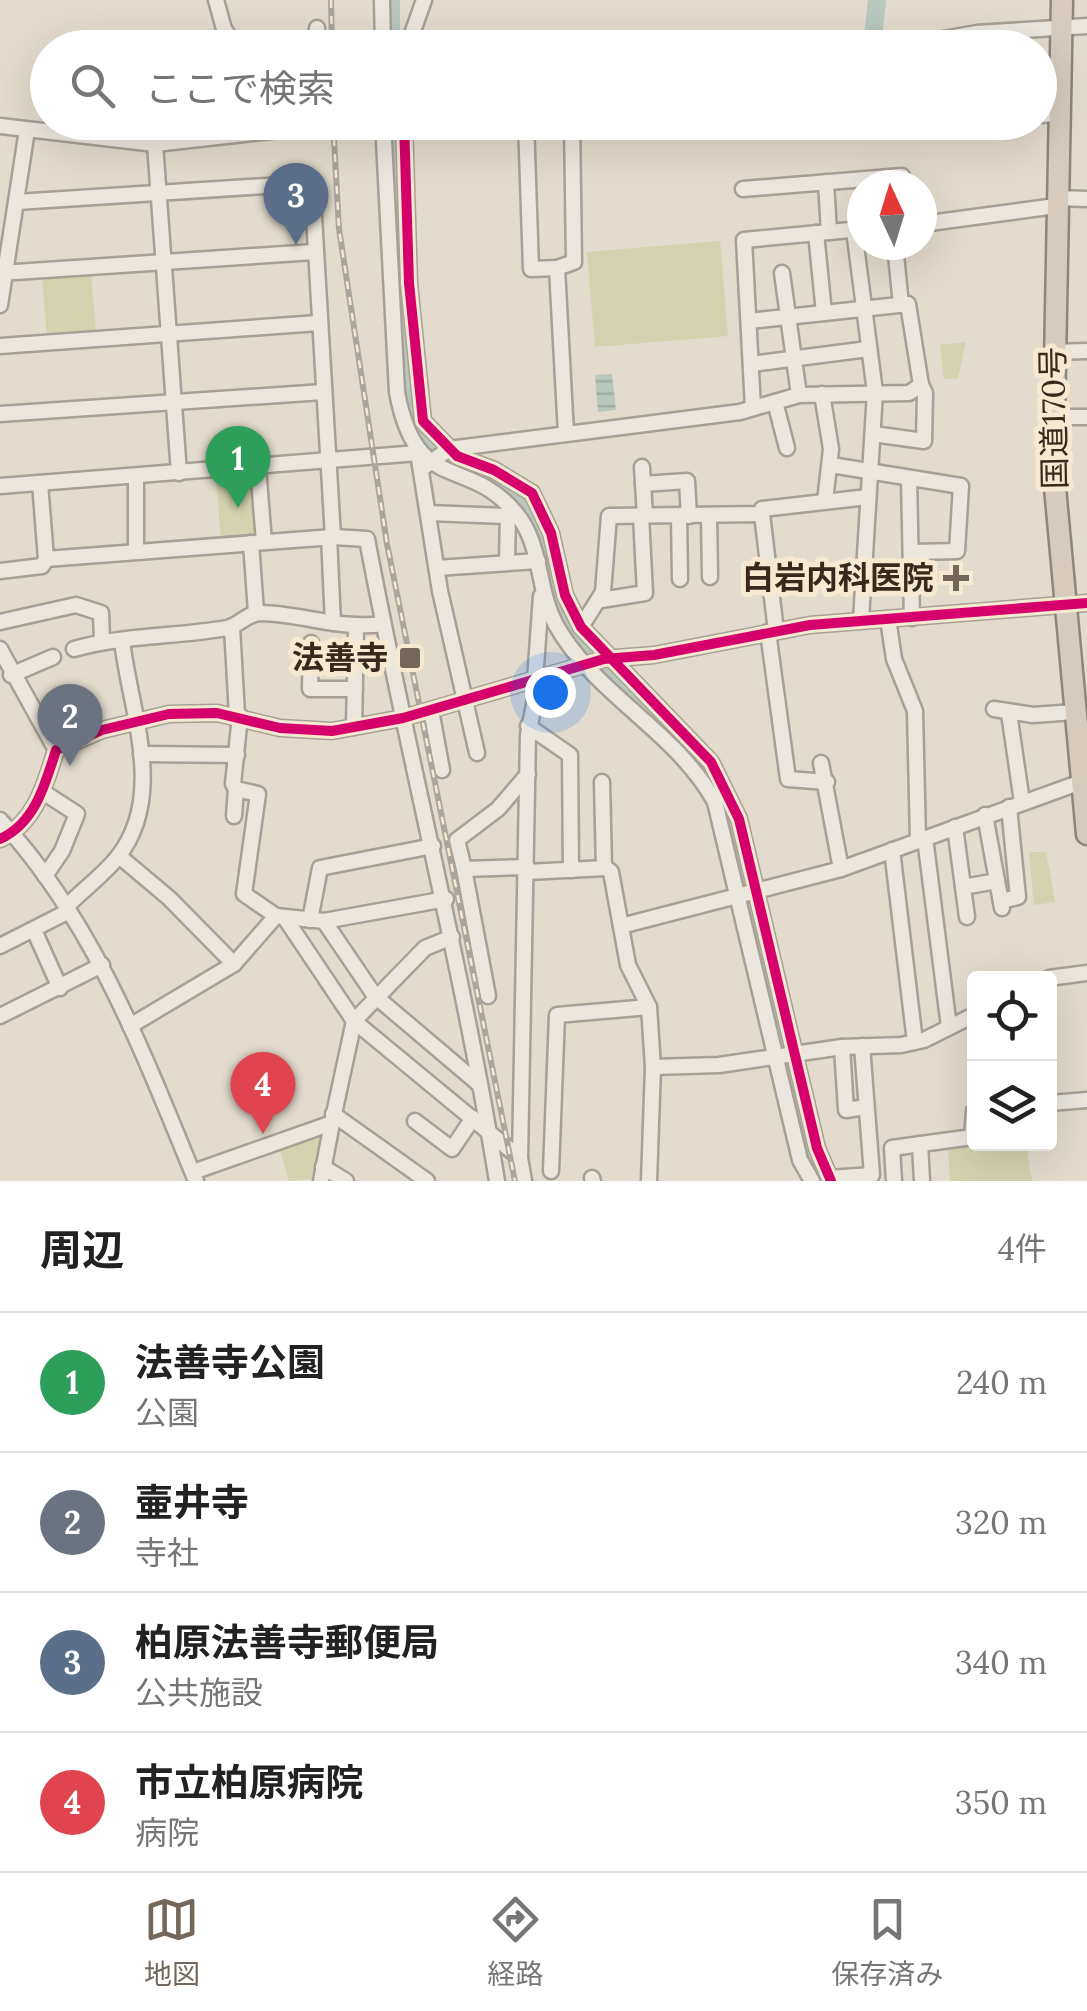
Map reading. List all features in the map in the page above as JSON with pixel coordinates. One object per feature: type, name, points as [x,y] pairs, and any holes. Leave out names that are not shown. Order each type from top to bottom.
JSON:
[{"type":"highway","name":"国道170号","points":[[1057,58],[1062,0]]},
{"type":"highway","name":"国道170号","points":[[1052,140],[1056,202],[1052,417],[1064,608],[1079,724],[1087,834]]},
{"type":"street","points":[[216,0],[225,30]]},
{"type":"street","points":[[382,0],[382,30]]},
{"type":"street","points":[[413,30],[424,0]]},
{"type":"street","points":[[1041,30],[1087,26]]},
{"type":"street","points":[[0,126],[30,130]]},
{"type":"street","points":[[0,304],[27,130]]},
{"type":"street","points":[[118,140],[155,144],[177,140]]},
{"type":"street","points":[[384,140],[397,392],[424,457],[436,568],[477,753]]},
{"type":"street","points":[[404,140],[404,208],[416,387],[423,421],[449,450],[532,493],[551,533],[565,596],[596,662],[711,762],[725,783],[787,1057],[807,1178]]},
{"type":"street","points":[[527,140],[531,269],[557,268],[574,262],[572,140]]},
{"type":"street","points":[[155,144],[179,473]]},
{"type":"street","points":[[743,189],[847,180]]},
{"type":"street","points":[[824,313],[826,182]]},
{"type":"street","points":[[17,202],[312,183],[333,623]]},
{"type":"street","points":[[937,222],[1087,198]]},
{"type":"street","points":[[753,408],[744,240],[847,231]]},
{"type":"street","points":[[2,274],[314,252]]},
{"type":"street","points":[[860,260],[862,309],[875,392],[862,620]]},
{"type":"street","points":[[897,260],[902,305]]},
{"type":"street","points":[[557,268],[566,434]]},
{"type":"street","points":[[782,273],[799,394]]},
{"type":"street","points":[[749,321],[908,304],[925,393],[924,441],[873,434]]},
{"type":"street","points":[[0,346],[318,322]]},
{"type":"street","points":[[751,364],[868,349]]},
{"type":"street","points":[[1052,352],[1087,352]]},
{"type":"street","points":[[0,486],[424,457],[449,450],[753,408],[799,394],[910,392],[921,385]]},
{"type":"street","points":[[0,414],[323,392]]},
{"type":"street","points":[[822,394],[831,465],[826,501]]},
{"type":"street","points":[[775,402],[787,448]]},
{"type":"street","points":[[1052,417],[1087,418]]},
{"type":"street","points":[[424,457],[446,473],[481,484],[528,531],[538,561],[541,584],[537,680],[528,726],[520,1158],[524,1181]]},
{"type":"street","points":[[831,465],[961,486],[956,551],[912,552]]},
{"type":"street","points":[[256,612],[258,467]]},
{"type":"street","points":[[601,600],[644,593],[642,467]]},
{"type":"street","points":[[136,476],[136,551]]},
{"type":"street","points":[[910,479],[912,618]]},
{"type":"street","points":[[0,571],[42,566],[46,559],[40,482]]},
{"type":"street","points":[[643,484],[687,482],[680,579]]},
{"type":"street","points":[[827,782],[788,779],[762,509],[868,497]]},
{"type":"street","points":[[430,513],[508,511]]},
{"type":"street","points":[[507,563],[508,511]]},
{"type":"street","points":[[582,627],[601,600],[608,516],[762,514]]},
{"type":"street","points":[[709,516],[710,577]]},
{"type":"street","points":[[46,559],[331,537],[367,539],[403,718],[446,899],[497,1181]]},
{"type":"street","points":[[436,568],[538,561]]},
{"type":"street","points":[[541,584],[554,620],[706,786],[748,896]]},
{"type":"street","points":[[56,750],[137,720],[192,712],[238,716],[303,730],[354,728],[403,718],[596,662],[862,620],[1064,608],[1087,603]]},
{"type":"street","points":[[0,622],[76,605],[101,613],[102,641]]},
{"type":"street","points":[[74,648],[102,641],[232,627],[256,612],[311,616],[356,628],[383,624]]},
{"type":"street","points":[[888,619],[894,659],[916,710],[922,839],[935,926],[941,935],[949,1027]]},
{"type":"street","points":[[232,627],[238,716],[234,816]]},
{"type":"street","points":[[354,728],[356,628]]},
{"type":"street","points":[[0,946],[68,908],[119,856],[142,798],[137,720],[122,641]]},
{"type":"street","points":[[311,644],[310,688],[355,688]]},
{"type":"street","points":[[0,649],[56,750],[43,792],[6,836]]},
{"type":"street","points":[[11,675],[53,657]]},
{"type":"street","points":[[431,710],[442,770]]},
{"type":"street","points":[[986,815],[1001,905],[1018,896],[1015,804],[1002,711],[1079,724]]},
{"type":"street","points":[[528,726],[570,755],[570,870]]},
{"type":"street","points":[[141,754],[236,755]]},
{"type":"street","points":[[820,763],[827,782],[841,869]]},
{"type":"street","points":[[488,996],[457,840],[498,808],[528,774]]},
{"type":"street","points":[[602,782],[604,868]]},
{"type":"street","points":[[621,926],[841,869],[1081,782]]},
{"type":"street","points":[[236,789],[258,794],[244,894],[280,917],[354,1021],[520,1158]]},
{"type":"street","points":[[43,792],[76,814],[62,852],[44,876]]},
{"type":"street","points":[[0,820],[6,836],[68,908],[102,965],[194,1176],[332,1118]]},
{"type":"street","points":[[955,827],[967,917]]},
{"type":"street","points":[[432,846],[320,868],[317,920],[375,996],[480,1085]]},
{"type":"street","points":[[892,850],[915,1042]]},
{"type":"street","points":[[119,856],[170,898],[234,964]]},
{"type":"street","points":[[464,870],[604,868],[611,872],[628,965],[650,1007],[653,1067],[649,1181]]},
{"type":"street","points":[[963,887],[997,882]]},
{"type":"street","points":[[280,917],[317,920],[446,899]]},
{"type":"street","points":[[130,1026],[234,964],[280,917]]},
{"type":"street","points":[[34,930],[60,988]]},
{"type":"street","points":[[346,1181],[322,1174],[354,1021],[425,948],[452,937]]},
{"type":"street","points":[[0,1016],[102,965]]},
{"type":"street","points":[[1057,977],[1087,972]]},
{"type":"street","points":[[552,1171],[557,1015],[650,1007]]},
{"type":"street","points":[[653,1067],[915,1042],[967,1018]]},
{"type":"street","points":[[787,1057],[830,1179],[872,1175],[862,1046]]},
{"type":"street","points":[[842,1047],[846,1110],[866,1106]]},
{"type":"street","points":[[1057,1102],[1087,1100]]},
{"type":"street","points":[[332,1118],[427,1181]]},
{"type":"street","points":[[415,1121],[452,1148],[473,1118]]},
{"type":"street","points":[[894,1181],[892,1148],[967,1138]]},
{"type":"street","points":[[920,1144],[922,1181]]},
{"type":"shaded area","points":[[720,241],[728,336],[595,347],[587,252]]},
{"type":"shaded area","points":[[91,273],[96,334],[47,338],[42,277]]},
{"type":"shaded area","points":[[966,342],[958,378],[944,379],[940,345]]},
{"type":"shaded area","points":[[612,374],[616,410],[598,412],[595,375]]},
{"type":"shaded area","points":[[255,475],[260,537],[221,541],[216,478]]},
{"type":"shaded area","points":[[1029,852],[1046,852],[1055,902],[1034,905]]},
{"type":"shaded area","points":[[328,1129],[319,1178],[289,1181],[279,1147]]},
{"type":"shaded area","points":[[967,1142],[967,1151],[1027,1151],[1032,1181],[950,1181],[948,1145]]},
{"type":"waterway","points":[[391,0],[391,30]]},
{"type":"waterway","points":[[874,30],[877,0]]},
{"type":"waterway","points":[[392,140],[409,395],[417,423],[440,455],[488,478],[523,505],[537,530],[554,600],[577,639],[685,749],[721,799],[809,1156],[822,1181]]},
{"type":"railway","points":[[331,0],[332,30]]},
{"type":"railway","points":[[334,140],[339,229],[387,544],[515,1181]]},
{"type":"cycle path","points":[[405,140],[409,283],[423,421],[457,456],[494,470],[532,493],[551,533],[565,595],[581,627],[711,762],[739,819],[817,1148],[831,1181]]},
{"type":"cycle path","points":[[0,839],[30,813],[56,750],[102,730],[169,714],[217,713],[280,728],[332,731],[403,718],[604,659],[654,655],[810,625],[1087,603]]},
{"type":"place","name":"柏原法善寺郵便局","points":[[296,245]]},
{"type":"place","name":"法善寺公園","points":[[238,508]]},
{"type":"place","name":"白岩内科医院","points":[[956,578]]},
{"type":"place","name":"法善寺","points":[[410,658]]},
{"type":"place","name":"壷井寺","points":[[70,766]]},
{"type":"place","name":"市立柏原病院","points":[[263,1134]]}]
